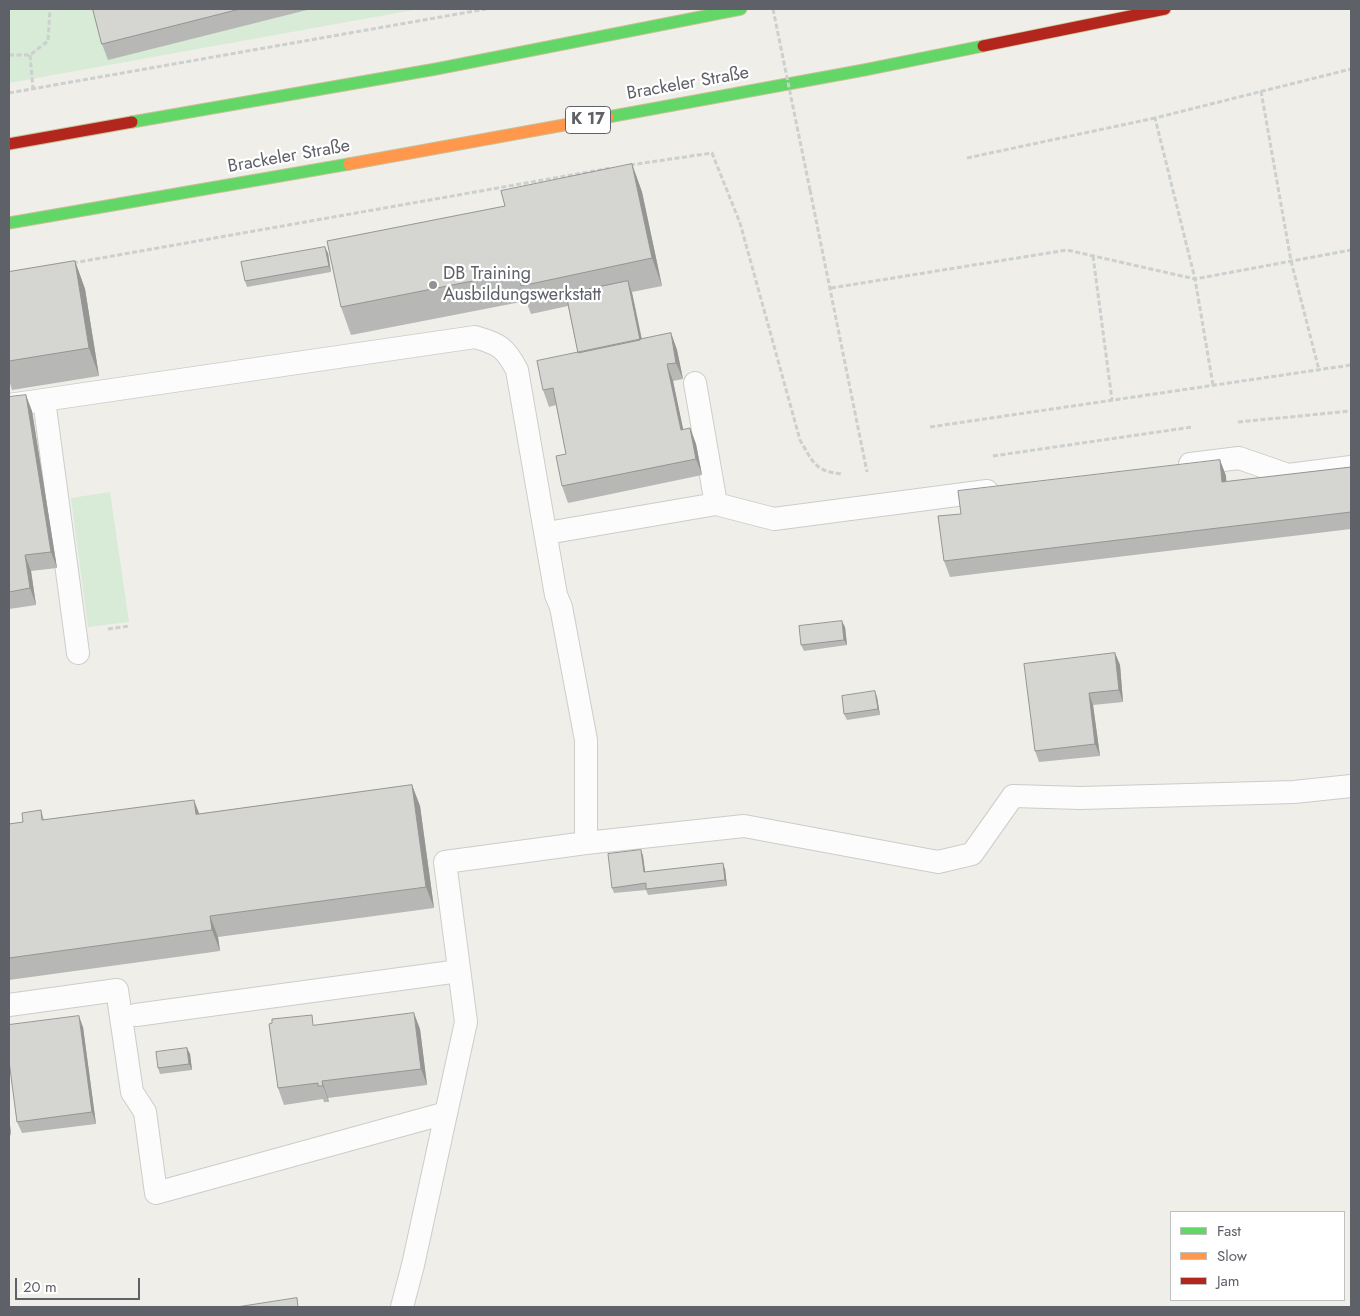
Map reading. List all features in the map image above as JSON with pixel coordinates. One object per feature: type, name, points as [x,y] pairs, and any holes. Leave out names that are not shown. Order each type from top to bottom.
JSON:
[{"type":"highway","points":[[9,144],[436,69],[742,9]]},
{"type":"highway","name":"Brackeler Straße","points":[[9,223],[382,158],[864,70],[1165,9]]},
{"type":"lane","points":[[9,405],[475,337],[495,343],[502,348],[509,354],[518,370],[556,594],[561,607],[586,740],[586,843]]},
{"type":"lane","points":[[695,383],[716,504]]},
{"type":"lane","points":[[44,400],[78,653]]},
{"type":"lane","points":[[1170,467],[1239,458],[1288,475],[1351,467]]},
{"type":"lane","points":[[546,533],[716,504],[774,519],[1012,488]]},
{"type":"lane","points":[[402,1307],[413,1266],[466,1022],[446,862],[586,843],[744,826],[938,862],[972,854],[1013,796],[1080,798],[1294,792],[1351,786]]},
{"type":"lane","points":[[136,1015],[459,971]]},
{"type":"lane","points":[[9,1005],[117,990],[132,1092],[145,1112],[156,1193],[446,1113]]},
{"type":"path","points":[[9,55],[30,55],[48,41],[50,9]]},
{"type":"path","points":[[9,93],[486,9]]},
{"type":"path","points":[[774,9],[868,475],[859,475]]},
{"type":"path","points":[[30,55],[33,89]]},
{"type":"path","points":[[967,158],[1155,118],[1351,69]]},
{"type":"path","points":[[1261,92],[1291,261],[1319,370]]},
{"type":"path","points":[[1155,118],[1195,279],[1213,385]]},
{"type":"path","points":[[627,166],[712,153],[740,222],[800,440],[814,465],[833,473],[850,474]]},
{"type":"path","points":[[66,264],[617,167]]},
{"type":"path","points":[[831,288],[1067,250],[1195,279],[1351,250]]},
{"type":"path","points":[[1093,256],[1112,400]]},
{"type":"path","points":[[930,428],[1351,365]]},
{"type":"path","points":[[1238,422],[1351,411]]},
{"type":"path","points":[[985,458],[1200,426]]},
{"type":"green space","points":[[9,9],[419,9],[9,83]]},
{"type":"green space","points":[[110,492],[129,622],[88,627],[71,498]]},
{"type":"building","points":[[93,9],[240,9],[102,44]]},
{"type":"building","points":[[632,164],[652,258],[521,286],[518,272],[341,307],[327,241],[505,206],[501,191]]},
{"type":"building","points":[[325,247],[329,266],[245,281],[241,262]]},
{"type":"building","points":[[75,261],[89,348],[9,361],[9,272]]},
{"type":"building","points":[[628,281],[640,340],[578,353],[566,294]]},
{"type":"building","points":[[671,333],[676,363],[667,364],[681,430],[690,428],[696,459],[562,486],[556,456],[566,454],[553,388],[543,390],[537,361]]},
{"type":"building","points":[[26,395],[51,552],[25,555],[30,588],[9,592],[9,397]]},
{"type":"building","points":[[1220,460],[1222,482],[1351,467],[1351,512],[944,561],[938,516],[961,514],[958,491]]},
{"type":"building","points":[[842,621],[844,640],[801,645],[799,626]]},
{"type":"building","points":[[1115,653],[1119,690],[1089,693],[1095,744],[1035,751],[1024,664]]},
{"type":"building","points":[[875,691],[878,709],[844,714],[842,696]]},
{"type":"building","points":[[412,785],[426,887],[210,916],[212,930],[9,958],[9,824],[23,822],[22,813],[41,810],[42,820],[194,800],[196,814]]},
{"type":"building","points":[[641,850],[644,872],[723,863],[725,880],[646,889],[646,883],[612,888],[608,854]]},
{"type":"building","points":[[414,1013],[421,1069],[322,1081],[323,1086],[318,1086],[318,1083],[278,1088],[269,1024],[272,1023],[272,1019],[312,1015],[313,1025]]},
{"type":"building","points":[[79,1016],[92,1112],[17,1122],[9,1061],[9,1025]]},
{"type":"building","points":[[187,1048],[189,1064],[158,1068],[156,1052]]},
{"type":"building","points":[[297,1298],[298,1307],[237,1307]]},
{"type":"traffic: fast","points":[[132,122],[436,69],[741,9]]},
{"type":"traffic: fast","points":[[608,117],[983,46]]},
{"type":"traffic: fast","points":[[9,223],[349,164]]},
{"type":"traffic: slow","points":[[349,164],[608,117]]},
{"type":"traffic: jam","points":[[983,46],[1165,9]]},
{"type":"traffic: jam","points":[[9,144],[132,122]]},
{"type":"place","name":"DB Training Ausbildungswerkstatt","points":[[433,285]]}]
